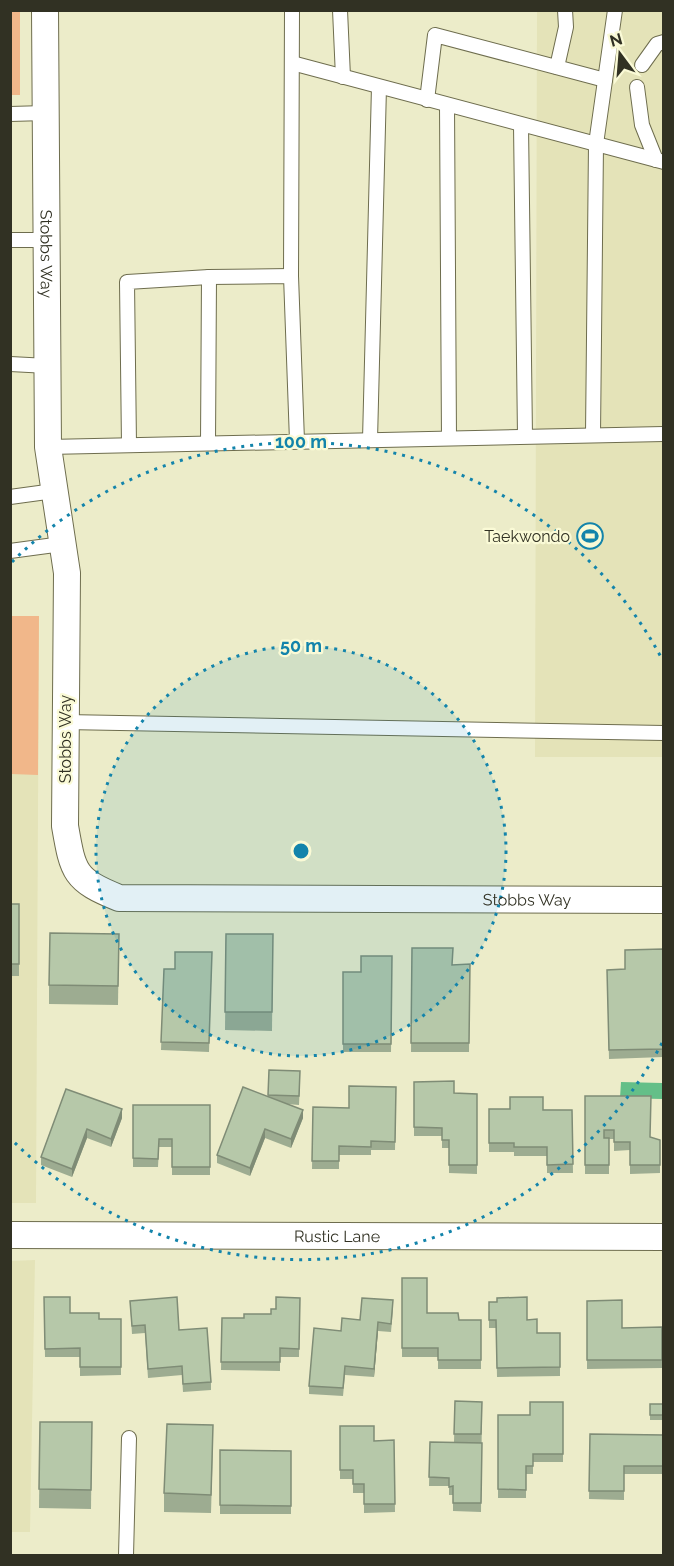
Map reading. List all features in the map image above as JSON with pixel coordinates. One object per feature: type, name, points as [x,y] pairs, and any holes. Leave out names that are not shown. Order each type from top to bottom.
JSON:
[{"type":"street","name":"Stobbs Way","points":[[45,10],[48,447],[67,573],[65,826],[72,866],[94,888],[119,898],[663,900]]},
{"type":"street","name":"Rustic Lane","points":[[10,1235],[663,1237]]},
{"type":"lane","points":[[292,10],[291,276],[297,441]]},
{"type":"lane","points":[[340,10],[343,77]]},
{"type":"lane","points":[[557,67],[566,27],[565,10]]},
{"type":"lane","points":[[593,435],[596,144],[615,10]]},
{"type":"lane","points":[[427,100],[435,35],[605,80]]},
{"type":"lane","points":[[642,65],[657,44],[663,42]]},
{"type":"lane","points":[[292,63],[660,161]]},
{"type":"lane","points":[[370,440],[379,87]]},
{"type":"lane","points":[[637,87],[642,125],[660,161]]},
{"type":"lane","points":[[447,105],[449,438]]},
{"type":"lane","points":[[10,114],[45,113]]},
{"type":"lane","points":[[521,125],[525,436]]},
{"type":"lane","points":[[10,240],[46,240]]},
{"type":"lane","points":[[129,445],[127,282],[209,277],[291,276]]},
{"type":"lane","points":[[208,443],[209,277]]},
{"type":"lane","points":[[10,364],[48,366]]},
{"type":"lane","points":[[48,447],[663,434]]},
{"type":"lane","points":[[10,497],[54,491]]},
{"type":"lane","points":[[10,551],[62,544]]},
{"type":"lane","points":[[65,722],[663,733]]},
{"type":"lane","points":[[126,1556],[129,1438]]},
{"type":"shaded area","points":[[11,10],[20,11],[20,95],[11,95]]},
{"type":"shaded area","points":[[537,11],[663,11],[663,757],[535,757]]},
{"type":"shaded area","points":[[11,616],[39,616],[36,1203],[11,1203]]},
{"type":"shaded area","points":[[11,616],[39,616],[38,775],[11,774]]},
{"type":"shaded area","points":[[621,1082],[662,1083],[662,1099],[620,1098]]},
{"type":"shaded area","points":[[35,1260],[30,1532],[11,1532],[11,1261]]},
{"type":"building","points":[[10,904],[19,904],[19,964],[10,964]]},
{"type":"building","points":[[50,933],[119,934],[118,986],[49,985]]},
{"type":"building","points":[[226,934],[273,934],[272,1012],[225,1012]]},
{"type":"building","points":[[412,948],[453,948],[452,965],[470,964],[469,1043],[411,1043]]},
{"type":"building","points":[[663,949],[663,1049],[609,1050],[607,970],[625,969],[625,950]]},
{"type":"building","points":[[175,952],[212,952],[209,1043],[161,1042],[164,969],[175,969]]},
{"type":"building","points":[[361,956],[392,956],[391,1044],[343,1044],[343,972],[361,972]]},
{"type":"building","points":[[269,1070],[300,1071],[299,1096],[268,1095]]},
{"type":"building","points":[[454,1081],[454,1093],[477,1094],[477,1165],[449,1165],[449,1140],[442,1140],[442,1128],[414,1127],[414,1082]]},
{"type":"building","points":[[349,1086],[396,1087],[395,1142],[371,1141],[371,1147],[339,1146],[339,1161],[312,1161],[313,1107],[349,1108]]},
{"type":"building","points":[[243,1087],[303,1110],[291,1139],[265,1129],[250,1168],[217,1155]]},
{"type":"building","points":[[66,1089],[122,1109],[111,1139],[87,1129],[72,1169],[41,1157]]},
{"type":"building","points":[[585,1096],[651,1096],[650,1137],[660,1140],[660,1165],[630,1165],[630,1142],[614,1142],[614,1130],[604,1130],[604,1138],[609,1138],[609,1165],[585,1165]]},
{"type":"building","points":[[510,1097],[543,1097],[543,1110],[572,1110],[573,1164],[547,1165],[547,1147],[514,1147],[514,1143],[489,1143],[489,1109],[510,1109]]},
{"type":"building","points":[[133,1105],[210,1105],[210,1167],[172,1167],[172,1139],[159,1139],[158,1159],[133,1158]]},
{"type":"building","points":[[402,1278],[427,1278],[427,1313],[458,1313],[459,1320],[481,1320],[481,1360],[438,1360],[438,1348],[402,1348]]},
{"type":"building","points":[[44,1297],[70,1297],[70,1313],[99,1313],[99,1319],[121,1319],[121,1367],[80,1367],[80,1348],[45,1349]]},
{"type":"building","points":[[177,1297],[179,1330],[207,1328],[211,1382],[183,1384],[182,1366],[148,1369],[145,1325],[132,1326],[130,1301]]},
{"type":"building","points":[[276,1297],[300,1298],[299,1349],[280,1348],[280,1362],[221,1362],[222,1318],[244,1318],[244,1314],[271,1314],[271,1309],[276,1309]]},
{"type":"building","points":[[527,1297],[527,1320],[537,1319],[537,1333],[560,1333],[560,1367],[497,1368],[496,1320],[489,1320],[489,1302],[497,1302],[497,1298]]},
{"type":"building","points":[[362,1298],[393,1300],[391,1324],[378,1322],[374,1369],[345,1366],[343,1388],[309,1386],[314,1328],[341,1331],[342,1318],[360,1320]]},
{"type":"building","points":[[622,1300],[622,1328],[662,1327],[662,1360],[587,1360],[587,1301]]},
{"type":"building","points":[[455,1401],[482,1402],[481,1434],[454,1434]]},
{"type":"building","points":[[530,1402],[563,1402],[563,1454],[533,1454],[533,1466],[526,1466],[526,1490],[498,1489],[498,1415],[530,1415]]},
{"type":"building","points":[[650,1404],[663,1404],[663,1415],[650,1415]]},
{"type":"building","points":[[40,1422],[92,1422],[91,1490],[39,1489]]},
{"type":"building","points":[[167,1424],[213,1425],[211,1495],[164,1493]]},
{"type":"building","points":[[340,1426],[374,1426],[374,1441],[394,1440],[395,1504],[364,1504],[364,1484],[353,1484],[353,1470],[340,1470]]},
{"type":"building","points":[[590,1434],[663,1435],[663,1466],[624,1466],[624,1491],[589,1491]]},
{"type":"building","points":[[430,1442],[482,1443],[481,1503],[453,1503],[453,1486],[449,1487],[449,1478],[429,1477]]},
{"type":"building","points":[[220,1450],[291,1451],[291,1506],[220,1505]]},
{"type":"place","name":"Taekwondo","points":[[590,536]]}]
